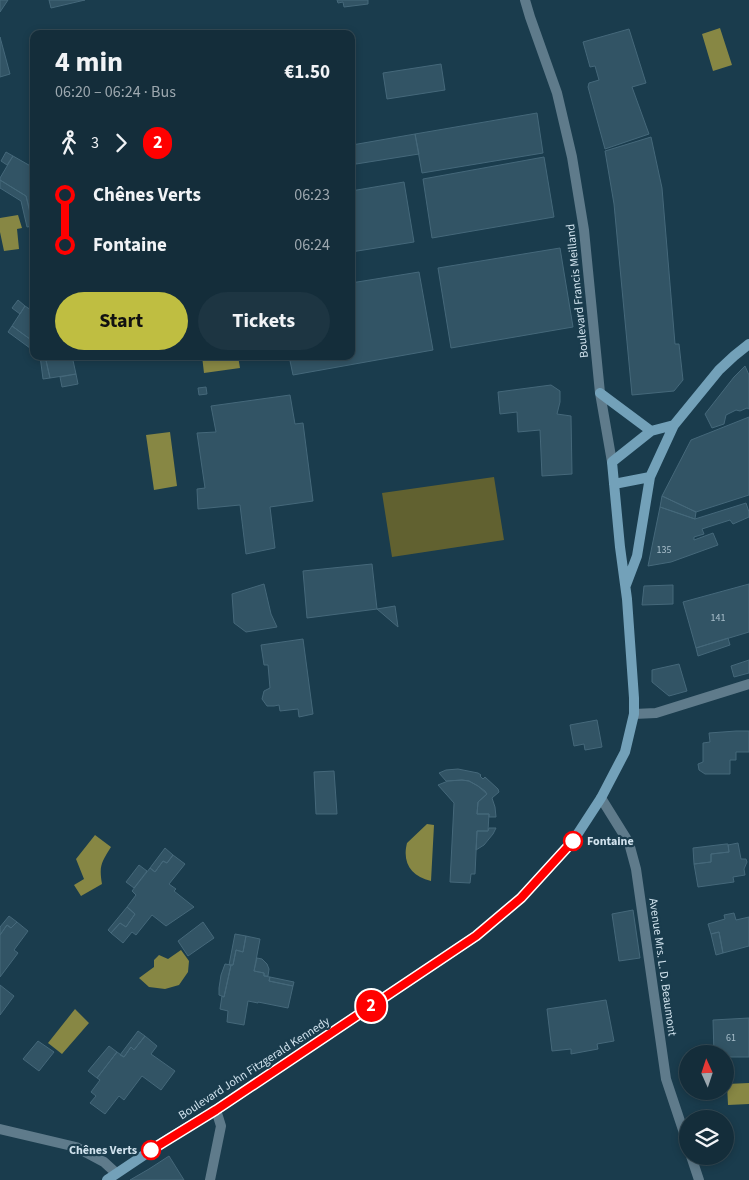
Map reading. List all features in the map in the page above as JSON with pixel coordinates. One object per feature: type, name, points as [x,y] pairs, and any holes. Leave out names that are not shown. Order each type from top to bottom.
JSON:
[{"type":"street","name":"Boulevard Francis Meilland","points":[[525,0],[557,93],[572,157],[584,230],[600,392],[612,462],[626,586]]},
{"type":"street","points":[[626,586],[638,556],[650,477],[674,425],[719,370],[749,344]]},
{"type":"street","points":[[600,392],[651,430]]},
{"type":"street","points":[[612,462],[651,430],[674,425]]},
{"type":"street","points":[[614,484],[650,477]]},
{"type":"street","name":"Boulevard John Fitzgerald Kennedy","points":[[107,1180],[171,1137],[216,1110],[476,936],[521,898],[573,841],[601,798],[625,752],[634,714],[626,586]]},
{"type":"street","points":[[634,714],[656,714],[749,684]]},
{"type":"street","name":"Avenue Mrs. L. D. Beaumont","points":[[601,798],[629,843],[636,869],[666,1079],[679,1118]]},
{"type":"street","points":[[210,1180],[221,1126],[216,1110]]},
{"type":"street","points":[[0,1129],[76,1147],[104,1162],[116,1173]]},
{"type":"street","points":[[694,1165],[699,1180]]},
{"type":"shaded area","points":[[720,28],[732,65],[713,71],[702,34]]},
{"type":"shaded area","points":[[18,215],[22,228],[17,229],[19,249],[4,251],[0,232],[0,218]]},
{"type":"shaded area","points":[[202,360],[239,360],[240,368],[204,373]]},
{"type":"shaded area","points":[[170,432],[177,486],[154,490],[146,435]]},
{"type":"shaded area","points":[[494,477],[504,540],[392,557],[382,493]]},
{"type":"shaded area","points":[[427,824],[434,825],[431,881],[413,872],[406,857],[407,843]]},
{"type":"shaded area","points":[[95,835],[111,847],[102,865],[102,884],[81,896],[74,885],[84,879],[76,859]]},
{"type":"shaded area","points":[[181,950],[189,961],[188,972],[179,985],[165,989],[149,987],[139,978],[154,967],[154,960],[159,955],[168,959]]},
{"type":"shaded area","points":[[75,1009],[89,1023],[62,1054],[48,1043]]},
{"type":"shaded area","points":[[749,1083],[749,1104],[728,1105],[728,1100],[734,1100],[734,1084]]},
{"type":"building","points":[[0,0],[8,0],[0,12]]},
{"type":"building","points":[[49,0],[85,0],[51,8]]},
{"type":"building","points":[[337,0],[368,0],[368,4],[344,7],[343,2],[338,3]]},
{"type":"building","points":[[629,29],[646,83],[632,87],[649,134],[605,149],[588,87],[589,83],[599,80],[595,66],[590,67],[583,42]]},
{"type":"building","points":[[0,37],[10,74],[0,77]]},
{"type":"building","points":[[441,64],[445,90],[387,99],[383,73]]},
{"type":"building","points":[[537,113],[543,153],[422,173],[415,134]]},
{"type":"building","points":[[415,134],[419,154],[356,164],[355,144]]},
{"type":"building","points":[[651,137],[662,188],[675,344],[679,344],[683,380],[674,391],[632,395],[614,204],[605,151]]},
{"type":"building","points":[[6,152],[13,156],[7,165],[1,161]]},
{"type":"building","points":[[13,156],[30,166],[30,211],[26,196],[0,180]]},
{"type":"building","points":[[544,157],[554,217],[432,238],[423,179]]},
{"type":"building","points":[[0,180],[26,196],[30,213],[30,226],[27,227],[21,201],[0,188]]},
{"type":"building","points":[[404,182],[414,242],[355,251],[355,190]]},
{"type":"building","points":[[560,248],[573,327],[451,348],[438,268]]},
{"type":"building","points":[[419,272],[433,350],[293,375],[290,360],[355,360],[355,282]]},
{"type":"building","points":[[18,300],[25,306],[20,314],[12,308]]},
{"type":"building","points":[[25,306],[30,309],[30,339],[12,326]]},
{"type":"building","points":[[12,326],[30,339],[30,348],[8,332]]},
{"type":"building","points":[[41,360],[46,360],[50,378],[43,379]]},
{"type":"building","points":[[46,360],[73,360],[76,374],[50,378]]},
{"type":"building","points":[[745,366],[749,375],[749,409],[736,410],[726,415],[724,424],[712,428],[705,414]]},
{"type":"building","points":[[76,374],[78,384],[62,387],[60,377]]},
{"type":"building","points":[[551,385],[560,391],[557,414],[571,416],[572,474],[542,476],[540,430],[518,432],[517,412],[500,414],[498,392]]},
{"type":"building","points":[[206,387],[207,394],[199,395],[198,388]]},
{"type":"building","points":[[290,395],[295,424],[303,423],[313,501],[270,507],[275,548],[246,554],[240,505],[198,509],[197,489],[205,488],[197,433],[216,432],[211,406]]},
{"type":"building","points":[[749,417],[749,495],[696,512],[662,496],[691,440]]},
{"type":"building","points":[[662,496],[696,512],[695,519],[660,507]]},
{"type":"building","points":[[746,503],[749,517],[733,524],[730,520],[702,529],[704,534],[694,537],[694,540],[713,533],[718,545],[671,562],[648,566],[660,507],[695,519]]},
{"type":"building","points":[[372,564],[377,609],[307,618],[303,571]]},
{"type":"building","points":[[264,584],[271,614],[277,627],[246,632],[234,623],[232,594]]},
{"type":"building","points":[[749,584],[749,632],[696,648],[683,602]]},
{"type":"building","points":[[673,585],[673,604],[642,605],[644,586]]},
{"type":"building","points":[[395,606],[398,627],[377,609]]},
{"type":"building","points":[[728,638],[730,645],[698,656],[696,648]]},
{"type":"building","points":[[303,639],[313,714],[299,717],[298,709],[280,711],[279,705],[267,706],[262,699],[264,691],[270,688],[268,665],[264,665],[261,645]]},
{"type":"building","points":[[749,660],[749,673],[734,677],[731,666]]},
{"type":"building","points":[[679,664],[687,691],[669,696],[652,682],[652,670]]},
{"type":"building","points":[[597,720],[602,747],[585,750],[584,744],[574,746],[570,725]]},
{"type":"building","points":[[749,731],[749,752],[736,752],[736,760],[730,760],[730,774],[705,774],[699,770],[698,764],[703,762],[703,743],[710,742],[709,733]]},
{"type":"building","points":[[458,769],[478,773],[483,779],[485,777],[498,789],[499,792],[492,798],[496,817],[489,817],[489,814],[477,814],[478,802],[487,794],[478,786],[469,781],[446,781],[439,773]]},
{"type":"building","points":[[334,771],[337,814],[316,814],[314,772]]},
{"type":"building","points":[[448,781],[469,781],[485,791],[487,794],[478,802],[477,814],[489,814],[488,831],[477,831],[475,874],[471,874],[470,883],[450,882],[454,803],[438,785]]},
{"type":"building","points":[[489,828],[496,828],[484,845],[476,850],[477,831],[488,831]]},
{"type":"building","points":[[738,843],[741,859],[746,859],[747,862],[744,869],[745,875],[733,877],[734,882],[698,887],[694,864],[711,862],[711,854],[729,852],[728,845]]},
{"type":"building","points":[[728,844],[729,852],[711,854],[711,862],[694,864],[693,848]]},
{"type":"building","points":[[165,848],[173,855],[167,863],[163,861],[155,872],[150,868]]},
{"type":"building","points":[[173,855],[185,864],[169,884],[176,889],[174,891],[194,907],[166,926],[152,915],[136,935],[132,932],[123,943],[111,933],[120,923],[126,927],[135,914],[127,907],[136,895],[132,891],[150,868],[155,872],[163,861],[167,863]]},
{"type":"building","points":[[139,865],[147,871],[134,888],[126,882]]},
{"type":"building","points":[[127,907],[135,914],[126,927],[120,923],[111,933],[108,930]]},
{"type":"building","points":[[633,910],[640,958],[619,961],[612,914]]},
{"type":"building","points":[[734,913],[736,920],[749,917],[749,946],[723,953],[719,932],[711,934],[708,924],[725,919],[724,915]]},
{"type":"building","points":[[9,916],[17,922],[11,928],[7,925],[0,935],[0,927]]},
{"type":"building","points":[[17,922],[28,931],[14,950],[18,953],[0,977],[0,935],[7,925],[11,928]]},
{"type":"building","points":[[203,922],[214,938],[188,956],[178,941]]},
{"type":"building","points":[[719,932],[723,953],[716,955],[711,934]]},
{"type":"building","points":[[235,934],[246,936],[243,952],[236,950],[233,965],[229,965]]},
{"type":"building","points":[[246,936],[260,939],[254,971],[264,973],[264,976],[270,977],[269,981],[293,986],[288,1008],[248,1001],[244,1025],[227,1022],[228,1011],[220,1009],[236,950],[243,952]]},
{"type":"building","points":[[257,958],[262,959],[267,964],[269,969],[268,976],[254,971]]},
{"type":"building","points":[[225,964],[231,965],[224,997],[219,995],[219,988]]},
{"type":"building","points":[[270,977],[294,982],[293,986],[269,981]]},
{"type":"building","points":[[0,985],[14,996],[0,1015]]},
{"type":"building","points":[[606,1000],[614,1041],[597,1044],[598,1049],[571,1054],[571,1049],[552,1051],[547,1009]]},
{"type":"building","points":[[749,1018],[749,1057],[734,1057],[734,1045],[714,1045],[713,1020]]},
{"type":"building","points":[[138,1031],[145,1036],[134,1050],[131,1047],[124,1057],[120,1055]]},
{"type":"building","points":[[145,1036],[157,1046],[151,1054],[175,1071],[161,1090],[142,1076],[124,1100],[119,1096],[105,1114],[90,1103],[96,1096],[91,1092],[100,1080],[97,1078],[117,1052],[124,1057],[131,1047],[134,1050]]},
{"type":"building","points":[[38,1041],[54,1052],[39,1071],[23,1059]]},
{"type":"building","points":[[109,1046],[117,1052],[97,1078],[88,1071]]},
{"type":"building","points":[[169,1156],[184,1180],[130,1180],[149,1169]]},
{"type":"bus line","name":"2","points":[[151,1150],[216,1110],[476,936],[521,898],[573,841]]},
{"type":"place","name":"Fontaine","points":[[573,841]]},
{"type":"place","name":"Chênes Verts","points":[[151,1150]]}]
